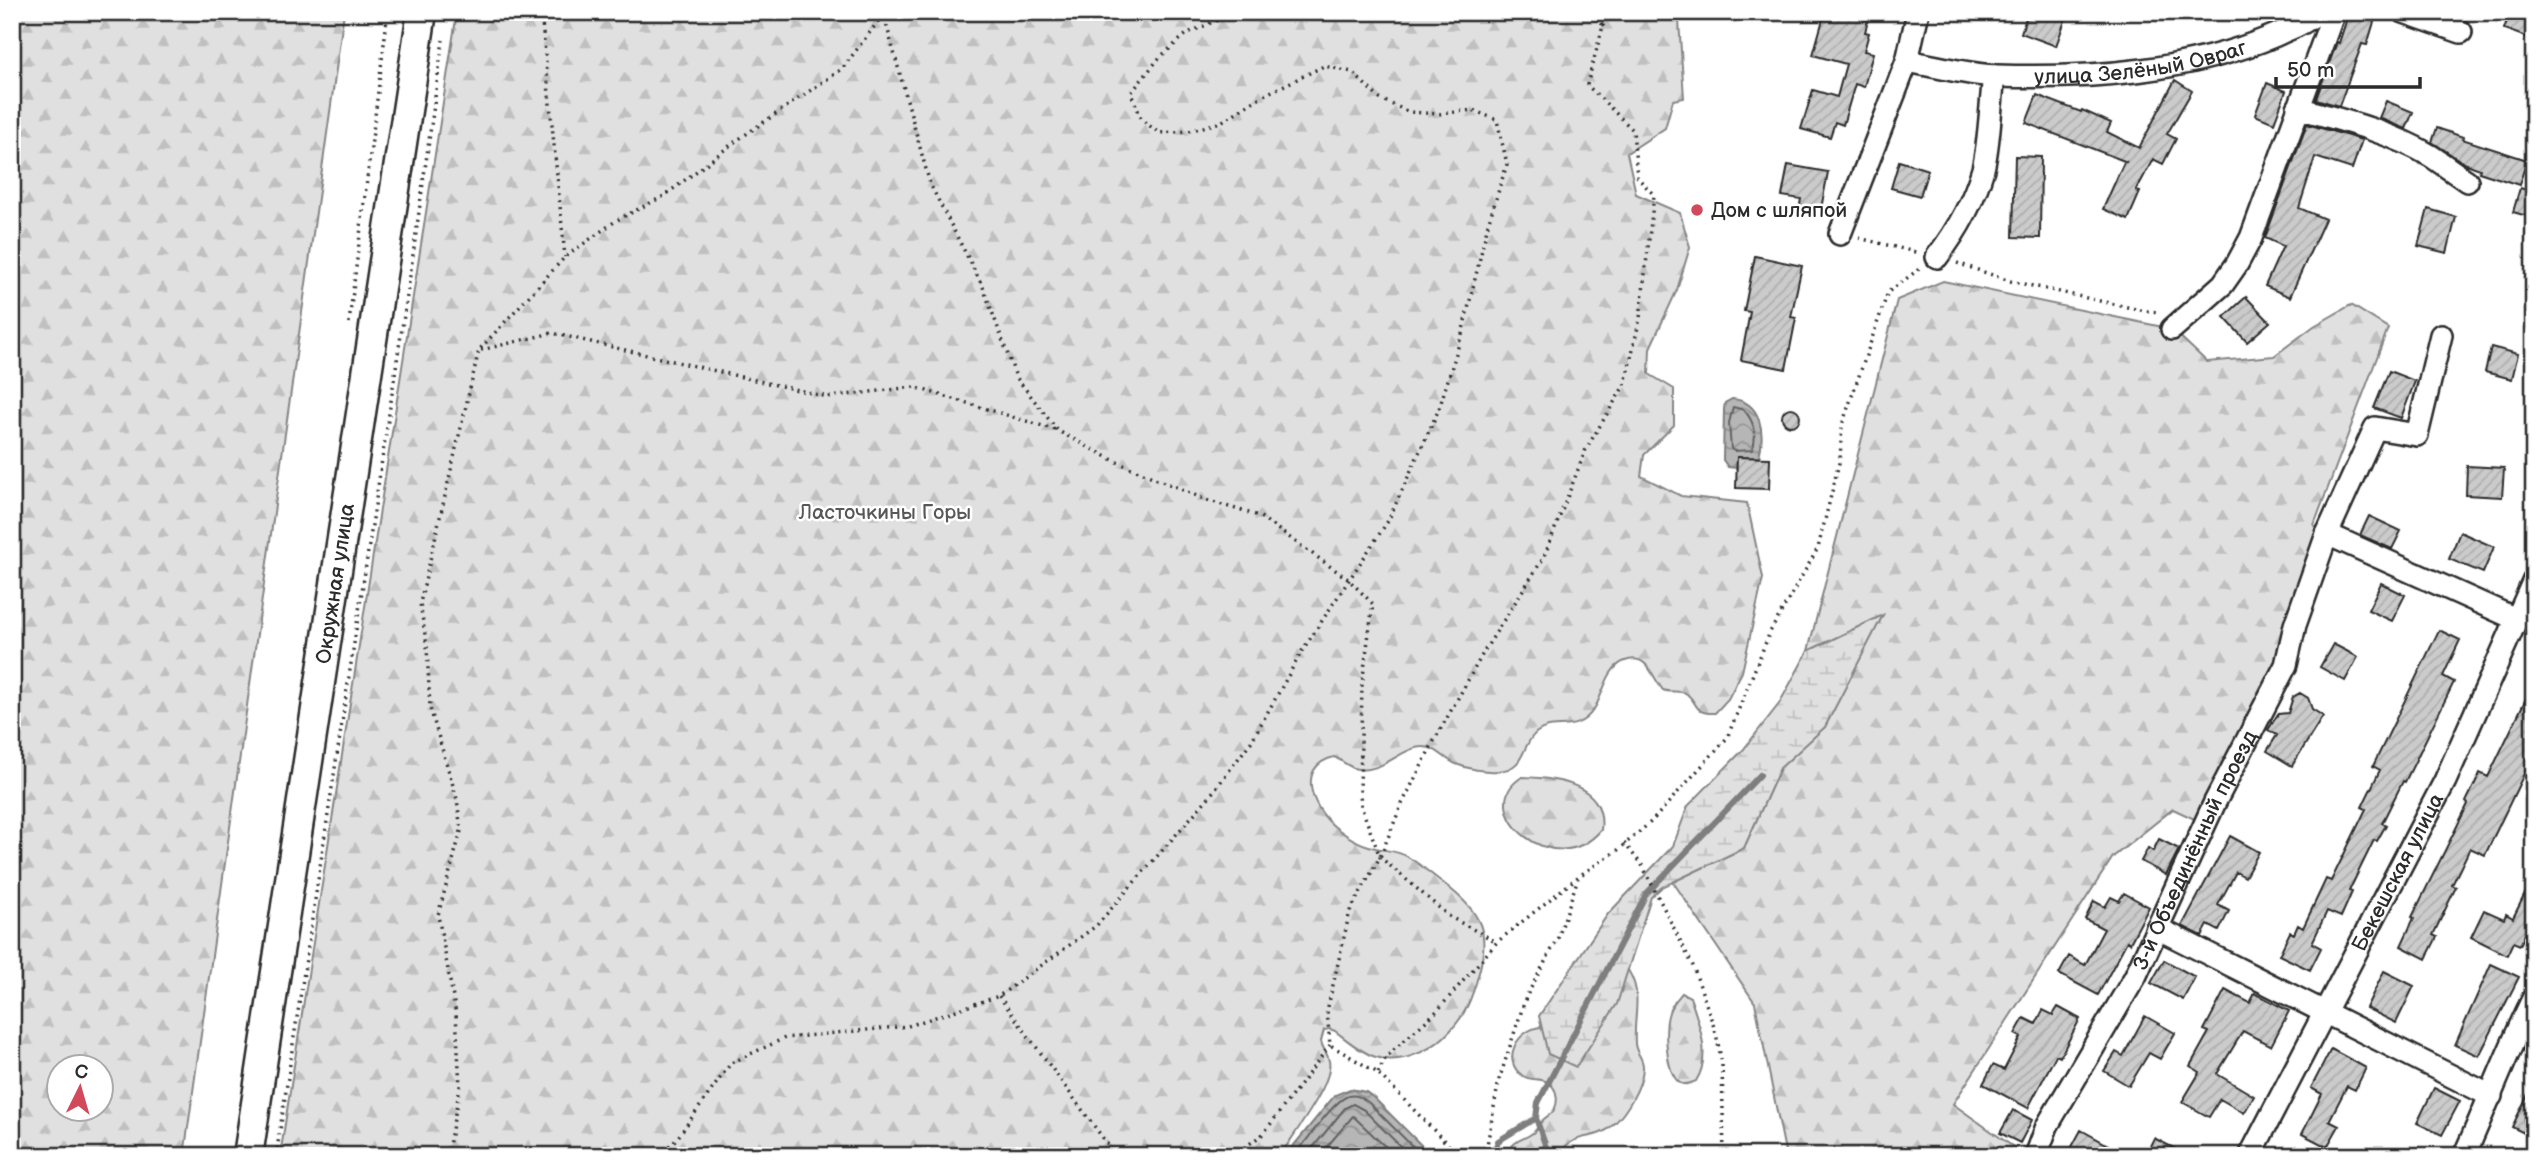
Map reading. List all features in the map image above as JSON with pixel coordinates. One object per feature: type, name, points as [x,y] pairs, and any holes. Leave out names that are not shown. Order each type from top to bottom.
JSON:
[{"type":"main road","name":"Окружная улица","points":[[248,1156],[422,12]]},
{"type":"street","points":[[1840,234],[1907,61],[1918,12]]},
{"type":"street","name":"улица Зелёный Овраг","points":[[1907,61],[1994,76],[2086,75],[2173,67],[2223,55],[2265,40],[2309,20],[2318,12]]},
{"type":"street","points":[[2172,329],[2223,284],[2251,238],[2334,12]]},
{"type":"street","points":[[2404,12],[2461,33]]},
{"type":"street","points":[[1937,257],[1958,226],[1983,168],[1994,76]]},
{"type":"street","points":[[2298,108],[2343,120],[2403,142],[2467,181]]},
{"type":"street","points":[[2441,335],[2417,435],[2375,428],[2327,534],[2516,619]]},
{"type":"street","name":"3-й Объединённый проезд","points":[[2036,1156],[2046,1126],[2135,977],[2215,802],[2286,665],[2295,625],[2327,534]]},
{"type":"street","name":"Бекешская улица","points":[[2250,1156],[2323,1011],[2445,781],[2534,580]]},
{"type":"street","points":[[2157,928],[2491,1096]]},
{"type":"street","points":[[2464,1156],[2510,1045],[2534,997]]},
{"type":"path","points":[[541,12],[565,257]]},
{"type":"path","points":[[659,1156],[678,1137],[731,1063],[785,1038],[908,1026],[999,996],[1096,926],[1209,797],[1251,742],[1302,651],[1388,521],[1438,409],[1462,334],[1488,223],[1507,164],[1497,120],[1473,110],[1439,114],[1409,112],[1380,99],[1352,72],[1324,66],[1262,96],[1221,122],[1189,131],[1159,132],[1142,120],[1131,93],[1160,57],[1188,33],[1236,12]]},
{"type":"path","points":[[1595,12],[1603,26]]},
{"type":"path","points":[[1233,1156],[1263,1134],[1330,1045],[1327,1011],[1350,911],[1380,858],[1401,806],[1434,741],[1486,648],[1544,557],[1586,449],[1625,384],[1640,318],[1654,195],[1637,177],[1633,130],[1587,85],[1603,26],[1613,12]]},
{"type":"path","points":[[447,1156],[460,1087],[456,1014],[438,915],[461,831],[457,799],[430,708],[420,603],[479,350],[565,257],[618,220],[664,195],[736,141],[842,69],[883,14]]},
{"type":"path","points":[[883,14],[930,184],[982,287],[1016,377],[1058,430]]},
{"type":"path","points":[[276,1156],[411,269],[443,39]]},
{"type":"path","points":[[1840,234],[1937,257],[2010,281],[2146,311],[2189,314]]},
{"type":"path","points":[[1378,1073],[1386,1057],[1437,1011],[1497,943],[1579,876],[1618,850],[1653,821],[1727,738],[1770,632],[1818,548],[1840,459],[1842,425],[1888,292],[1937,257]]},
{"type":"path","points":[[479,350],[552,333],[828,397],[914,387],[1058,430],[1115,461],[1195,495],[1259,516],[1348,579],[1373,604],[1362,684],[1360,793],[1361,806],[1380,858],[1450,917],[1497,943]]},
{"type":"path","points":[[1624,843],[1649,878],[1693,966],[1718,1041],[1723,1077],[1724,1156]]},
{"type":"path","points":[[1485,1156],[1499,1080],[1526,997],[1558,937],[1579,876]]},
{"type":"path","points":[[999,996],[1116,1156]]},
{"type":"path","points":[[1330,1045],[1378,1073],[1459,1156]]},
{"type":"path","points":[[12,1146],[75,1156]]},
{"type":"green space","points":[[12,12],[344,12],[184,1156],[12,1156]]},
{"type":"green space","name":"Ласточкины Горы","points":[[457,12],[1682,12],[1679,20],[1684,98],[1673,100],[1665,128],[1627,153],[1636,194],[1680,213],[1690,247],[1677,290],[1650,348],[1649,374],[1674,389],[1674,425],[1644,455],[1641,476],[1681,496],[1747,503],[1763,578],[1742,672],[1728,699],[1715,713],[1703,712],[1687,694],[1663,690],[1644,663],[1633,659],[1614,669],[1594,709],[1587,717],[1573,725],[1544,728],[1537,732],[1519,761],[1507,769],[1477,770],[1452,762],[1432,749],[1423,747],[1407,751],[1384,764],[1367,769],[1355,768],[1334,757],[1321,762],[1314,770],[1311,780],[1312,791],[1322,813],[1343,833],[1359,842],[1408,857],[1456,893],[1467,904],[1480,925],[1483,950],[1476,983],[1464,1012],[1456,1025],[1430,1048],[1412,1056],[1385,1059],[1365,1053],[1335,1031],[1324,1030],[1321,1041],[1329,1061],[1329,1071],[1311,1109],[1280,1156],[280,1156]]},
{"type":"green space","points":[[1943,281],[2172,329],[2207,362],[2274,356],[2314,326],[2351,305],[2388,328],[2314,525],[2327,534],[2286,665],[2205,824],[2173,809],[2113,857],[1953,1104],[2026,1156],[1786,1156],[1755,1003],[1673,882],[1744,848],[1780,768],[1825,727],[1882,616],[1808,651],[1897,300]]},
{"type":"green space","points":[[1883,615],[1825,727],[1780,768],[1744,848],[1662,887],[1651,897],[1617,1004],[1576,1067],[1548,1054],[1539,1016],[1608,914],[1673,846],[1688,806],[1743,750],[1779,704],[1808,651]]},
{"type":"green space","points":[[1522,777],[1564,782],[1588,793],[1596,802],[1601,815],[1601,830],[1582,845],[1562,849],[1542,846],[1525,836],[1512,822],[1506,807],[1509,791]]},
{"type":"green space","points":[[1624,964],[1636,993],[1635,1043],[1643,1064],[1640,1083],[1628,1107],[1606,1131],[1571,1142],[1558,1156],[1507,1156],[1515,1143],[1534,1132],[1553,1112],[1557,1100],[1550,1084],[1543,1080],[1527,1078],[1516,1069],[1513,1061],[1515,1045],[1527,1032],[1544,1027]]},
{"type":"green space","points":[[1682,993],[1690,997],[1704,1051],[1701,1072],[1696,1081],[1686,1084],[1680,1083],[1671,1070],[1666,1038],[1669,1012]]},
{"type":"water","points":[[1732,399],[1742,401],[1755,412],[1762,439],[1759,457],[1737,457],[1736,468],[1728,467],[1723,460],[1724,409],[1725,403]]},
{"type":"water","points":[[1350,1089],[1366,1092],[1374,1098],[1432,1156],[1285,1156],[1335,1095]]},
{"type":"building","points":[[1825,12],[1870,12],[1865,32],[1869,33],[1864,51],[1873,53],[1864,87],[1855,84],[1843,125],[1835,122],[1830,137],[1801,129],[1813,90],[1837,97],[1846,64],[1813,55]]},
{"type":"building","points":[[2028,12],[2068,12],[2056,46],[2021,33]]},
{"type":"building","points":[[2349,12],[2377,12],[2367,45],[2362,44],[2339,106],[2316,99]]},
{"type":"building","points":[[2510,12],[2534,12],[2534,40],[2504,29]]},
{"type":"building","points":[[2175,80],[2192,91],[2167,134],[2176,139],[2163,164],[2153,159],[2136,191],[2140,192],[2128,220],[2103,209],[2124,162],[2127,162],[2026,123],[2037,95],[2111,123],[2107,132],[2139,148]]},
{"type":"building","points":[[2267,83],[2286,91],[2274,123],[2255,115]]},
{"type":"building","points":[[2386,101],[2413,112],[2406,129],[2379,118]]},
{"type":"building","points":[[2307,124],[2362,140],[2352,169],[2315,157],[2299,208],[2325,219],[2290,297],[2265,286],[2283,246],[2265,238]]},
{"type":"building","points":[[2437,128],[2527,160],[2519,185],[2479,172],[2480,169],[2464,163],[2432,142]]},
{"type":"building","points":[[2015,156],[2041,157],[2040,238],[2013,237]]},
{"type":"building","points":[[1899,161],[1928,170],[1920,196],[1891,188]]},
{"type":"building","points":[[1788,165],[1828,172],[1820,214],[1799,210],[1801,199],[1782,196]]},
{"type":"building","points":[[2520,188],[2534,192],[2534,218],[2513,212]]},
{"type":"building","points":[[2428,209],[2456,217],[2447,253],[2418,246]]},
{"type":"building","points":[[1755,256],[1802,266],[1791,317],[1796,318],[1786,369],[1741,360],[1750,312],[1744,311]]},
{"type":"building","points":[[2246,297],[2270,322],[2247,342],[2224,317]]},
{"type":"building","points":[[2491,347],[2518,354],[2512,379],[2485,372]]},
{"type":"building","points":[[2389,371],[2415,381],[2401,418],[2374,408]]},
{"type":"building","points":[[1791,408],[1797,411],[1800,417],[1797,423],[1791,426],[1785,423],[1782,417],[1785,411]]},
{"type":"building","points":[[1737,457],[1770,458],[1769,489],[1736,488]]},
{"type":"building","points":[[2467,466],[2504,468],[2502,497],[2466,495]]},
{"type":"building","points":[[2369,516],[2401,531],[2392,549],[2360,535]]},
{"type":"building","points":[[2460,532],[2494,547],[2483,573],[2449,559]]},
{"type":"building","points":[[2381,583],[2405,595],[2392,621],[2368,610]]},
{"type":"building","points":[[2439,630],[2460,640],[2443,676],[2454,682],[2382,823],[2386,825],[2377,841],[2374,840],[2349,891],[2352,892],[2341,917],[2327,911],[2312,943],[2321,948],[2310,970],[2279,955],[2290,932],[2294,934],[2298,925],[2303,928],[2326,879],[2331,881],[2366,809],[2362,807],[2380,770],[2373,766]]},
{"type":"building","points":[[2333,644],[2358,657],[2345,681],[2320,667]]},
{"type":"building","points":[[2534,682],[2534,753],[2485,855],[2470,848],[2452,885],[2456,887],[2433,935],[2437,937],[2426,959],[2401,946],[2414,918],[2412,917],[2468,804],[2466,802],[2480,773],[2488,777]]},
{"type":"building","points":[[2300,693],[2308,698],[2312,709],[2323,716],[2292,766],[2267,751],[2277,735],[2268,730],[2278,714],[2288,713],[2293,697]]},
{"type":"building","points":[[2230,836],[2259,852],[2245,877],[2236,872],[2218,905],[2229,911],[2219,931],[2208,925],[2202,936],[2182,926]]},
{"type":"building","points":[[2159,839],[2179,849],[2166,875],[2141,861],[2148,848],[2153,851]]},
{"type":"building","points":[[2534,876],[2534,917],[2520,945],[2513,942],[2507,955],[2471,937],[2484,910],[2504,919],[2506,914],[2513,918]]},
{"type":"building","points":[[2124,893],[2149,907],[2098,995],[2059,974],[2069,956],[2085,965],[2104,929],[2085,919],[2094,901],[2105,907],[2111,897],[2119,901]]},
{"type":"building","points":[[2164,960],[2195,977],[2183,1000],[2151,983]]},
{"type":"building","points":[[2491,964],[2519,977],[2479,1056],[2455,1045]]},
{"type":"building","points":[[2384,971],[2414,986],[2396,1023],[2366,1008]]},
{"type":"building","points":[[2225,990],[2250,1003],[2255,993],[2289,1011],[2271,1046],[2243,1031],[2217,1074],[2254,1096],[2244,1113],[2220,1099],[2209,1117],[2182,1102],[2200,1072],[2190,1066],[2209,1032],[2204,1030]]},
{"type":"building","points":[[2058,1007],[2080,1019],[2060,1057],[2056,1055],[2028,1108],[1983,1084],[1993,1065],[2004,1070],[2021,1037],[2015,1034],[2024,1018],[2036,1024],[2043,1010],[2053,1015]]},
{"type":"building","points":[[2145,1016],[2175,1033],[2160,1059],[2149,1053],[2129,1086],[2104,1071],[2116,1052],[2123,1056]]},
{"type":"building","points":[[2331,1049],[2366,1068],[2355,1090],[2347,1086],[2329,1121],[2339,1126],[2327,1147],[2302,1134],[2322,1094],[2311,1088]]},
{"type":"building","points":[[2534,1082],[2534,1138],[2512,1127]]},
{"type":"building","points":[[2434,1088],[2460,1101],[2442,1135],[2417,1123]]},
{"type":"building","points":[[2013,1110],[2032,1120],[2020,1143],[2000,1133]]},
{"type":"building","points":[[2081,1130],[2108,1145],[2102,1156],[2067,1156]]},
{"type":"building","points":[[2154,1138],[2189,1156],[2145,1156]]},
{"type":"waterway","points":[[1549,1156],[1536,1118],[1538,1103],[1646,894],[1760,775]]},
{"type":"waterway","points":[[1494,1152],[1498,1141],[1536,1118]]},
{"type":"place","name":"Дом с шляпой","points":[[1697,210]]}]
